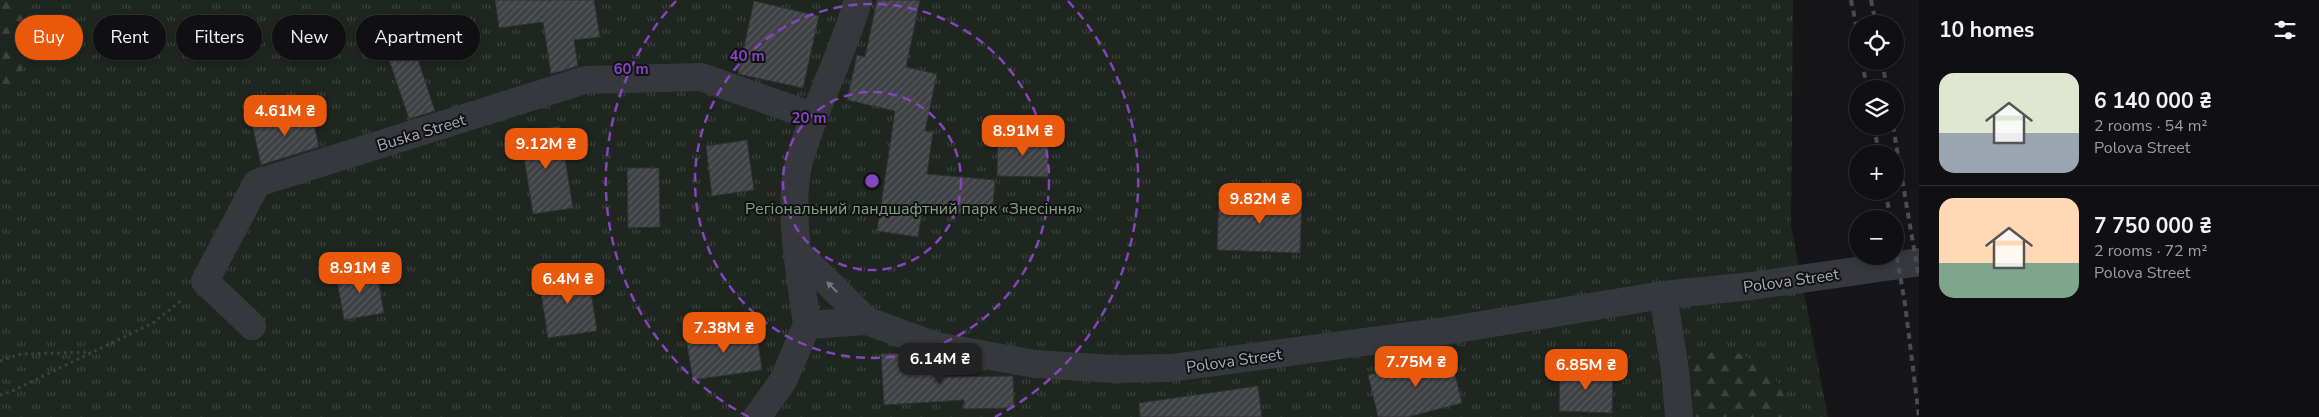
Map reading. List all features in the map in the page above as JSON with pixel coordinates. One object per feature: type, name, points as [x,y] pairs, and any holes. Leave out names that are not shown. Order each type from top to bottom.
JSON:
[{"type":"street","points":[[758,417],[783,381],[807,325],[798,253],[795,206],[799,163],[858,0]]},
{"type":"street","name":"Buska Street","points":[[205,281],[257,182],[585,80],[700,77],[815,118]]},
{"type":"street","points":[[798,253],[867,321]]},
{"type":"street","name":"Polova Street","points":[[807,325],[867,321],[936,346],[1035,364],[1113,369],[1170,368],[1445,331],[1662,295],[1752,286],[1919,262]]},
{"type":"street","points":[[205,281],[252,326]]},
{"type":"street","points":[[1662,295],[1675,370],[1679,417]]},
{"type":"path","points":[[0,395],[154,324],[205,281]]},
{"type":"path","points":[[0,361],[21,354],[94,352]]},
{"type":"green space","name":"Регіональний ландшафтний парк «Знесіння»","points":[[0,0],[1793,0],[1791,226],[1828,417],[0,417]]},
{"type":"green space","points":[[0,0],[27,0],[27,15],[15,15],[15,60],[28,60],[0,108]]},
{"type":"green space","points":[[1723,347],[1762,363],[1784,390],[1782,417],[1679,417],[1675,370]]},
{"type":"building","points":[[495,0],[594,0],[600,37],[574,40],[578,66],[551,74],[543,22],[499,28]]},
{"type":"building","points":[[877,0],[920,0],[906,67],[937,74],[925,131],[933,132],[927,174],[995,180],[992,216],[922,211],[918,237],[877,231],[895,111],[847,100],[857,55],[865,57]]},
{"type":"building","points":[[754,1],[819,16],[803,88],[738,74]]},
{"type":"building","points":[[389,60],[418,60],[435,111],[409,119]]},
{"type":"building","points":[[311,111],[319,147],[261,165],[252,124]]},
{"type":"building","points":[[560,126],[573,208],[533,214],[520,132]]},
{"type":"building","points":[[998,137],[1048,138],[1048,177],[997,176]]},
{"type":"building","points":[[747,140],[754,190],[712,196],[706,146]]},
{"type":"building","points":[[627,168],[659,168],[660,227],[628,228]]},
{"type":"building","points":[[1219,197],[1302,200],[1300,253],[1217,250]]},
{"type":"building","points":[[376,268],[384,313],[344,320],[336,275]]},
{"type":"building","points":[[588,272],[597,331],[548,338],[539,280]]},
{"type":"building","points":[[756,329],[762,370],[693,380],[686,339]]},
{"type":"building","points":[[909,353],[942,363],[943,377],[1013,376],[1014,408],[964,409],[964,400],[884,405],[881,354]]},
{"type":"building","points":[[1450,354],[1462,403],[1408,417],[1378,417],[1368,375]]},
{"type":"building","points":[[1560,369],[1613,371],[1612,413],[1559,411]]},
{"type":"building","points":[[1258,386],[1262,417],[1140,417],[1139,403]]},
{"type":"railway","points":[[1851,0],[1854,15]]},
{"type":"railway","points":[[1871,0],[1874,15]]},
{"type":"railway","points":[[1864,70],[1865,80]]},
{"type":"railway","points":[[1884,70],[1885,80]]},
{"type":"railway","points":[[1876,135],[1877,145]]},
{"type":"railway","points":[[1895,135],[1919,278]]},
{"type":"railway","points":[[1887,200],[1889,210]]},
{"type":"railway","points":[[1898,265],[1919,417]]}]
